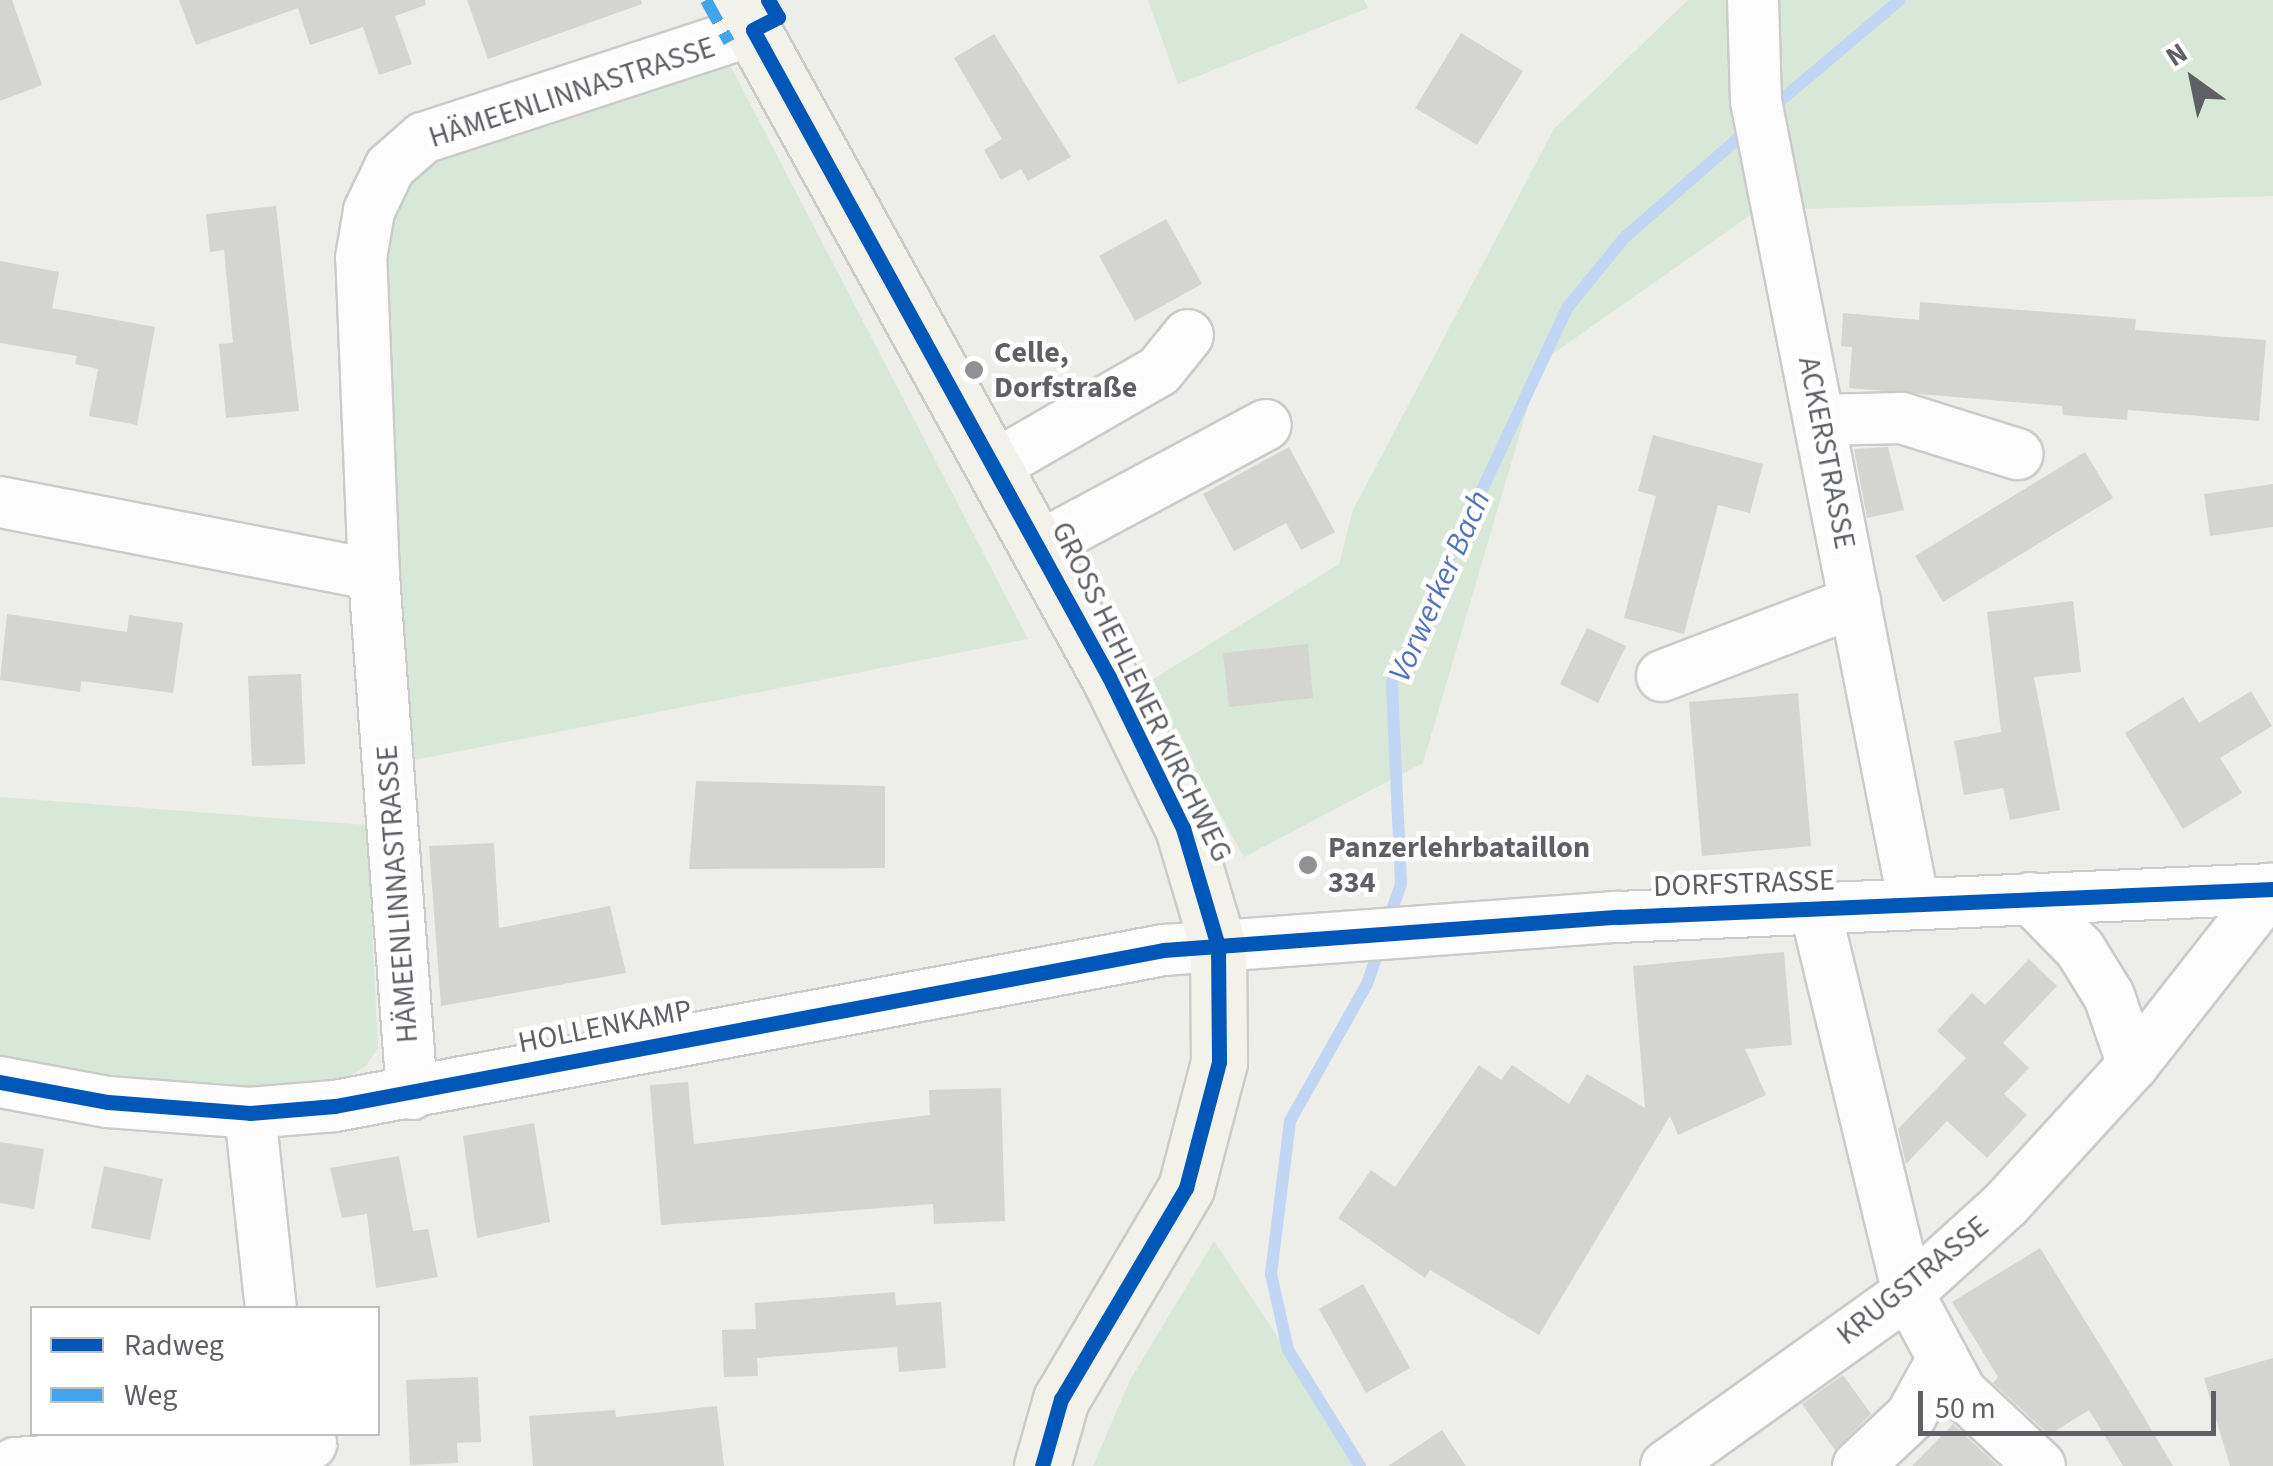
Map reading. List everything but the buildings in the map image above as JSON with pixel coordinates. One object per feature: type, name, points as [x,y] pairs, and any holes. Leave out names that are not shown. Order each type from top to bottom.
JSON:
[{"type":"main road","name":"GROSS HEHLENER KIRCHWEG","points":[[745,15],[1040,546],[1183,828],[1218,946],[1219,1062],[1202,1140],[1168,1220],[1061,1399],[1042,1466]]},
{"type":"street","name":"ACKERSTRASSE","points":[[1753,0],[1756,101],[1914,904]]},
{"type":"street","name":"HÄMEENLINNASTRASSE","points":[[412,1094],[374,575],[361,258],[369,210],[390,167],[423,138],[745,15]]},
{"type":"street","points":[[996,465],[1159,371],[1188,334]]},
{"type":"street","points":[[1819,420],[1902,418],[2017,454]]},
{"type":"street","points":[[1040,546],[1266,426]]},
{"type":"street","points":[[0,502],[374,575]]},
{"type":"street","points":[[1662,676],[1855,602]]},
{"type":"street","name":"DORFSTRASSE","points":[[1218,946],[1815,909],[2272,889]]},
{"type":"street","name":"KRUGSTRASSE","points":[[1666,1466],[1908,1294],[2006,1204],[2133,1065],[2272,889]]},
{"type":"street","points":[[2030,898],[2080,949],[2109,996],[2133,1065]]},
{"type":"street","points":[[1815,909],[1908,1294],[1961,1392],[2040,1466]]},
{"type":"street","name":"HOLLENKAMP","points":[[0,1082],[108,1102],[250,1113],[412,1094],[1145,954],[1218,946]]},
{"type":"street","points":[[250,1113],[271,1306]]},
{"type":"street","points":[[1858,1466],[1910,1416],[1942,1358]]},
{"type":"street","points":[[15,1463],[319,1448]]},
{"type":"green space","points":[[1148,0],[1364,0],[1368,8],[1178,84]]},
{"type":"green space","points":[[1688,0],[1728,0],[1733,120],[1759,209],[1541,362],[1423,763],[1244,857],[1147,683],[1339,564],[1353,510],[1554,129]]},
{"type":"green space","points":[[1775,0],[2273,0],[2273,196],[1801,209],[1776,98]]},
{"type":"green space","points":[[729,63],[1028,639],[410,761],[385,254],[404,185],[470,136]]},
{"type":"green space","points":[[0,797],[367,825],[378,1048],[366,1066],[337,1083],[163,1094],[0,1059]]},
{"type":"green space","points":[[1214,1241],[1363,1466],[1093,1466],[1130,1380]]},
{"type":"waterway","name":"Vorwerker Bach","points":[[1768,111],[1900,0]]},
{"type":"waterway","name":"Vorwerker Bach","points":[[1387,924],[1401,884],[1392,682],[1568,307],[1624,238],[1750,128]]},
{"type":"waterway","name":"Vorwerker Bach","points":[[1360,1466],[1288,1350],[1271,1274],[1290,1121],[1367,984],[1381,943]]},
{"type":"marked path","points":[[706,0],[729,42]]},
{"type":"cycle path","points":[[768,0],[778,17],[753,30],[1109,677],[1183,828],[1218,946],[1219,1062],[1186,1188],[1061,1399],[1042,1466]]},
{"type":"cycle path","points":[[0,1082],[108,1102],[250,1113],[335,1106],[1164,950],[1618,917],[2273,889]]},
{"type":"place","name":"Celle, Dorfstraße","points":[[974,370]]},
{"type":"place","name":"Panzerlehrbataillon 334","points":[[1308,865]]}]
